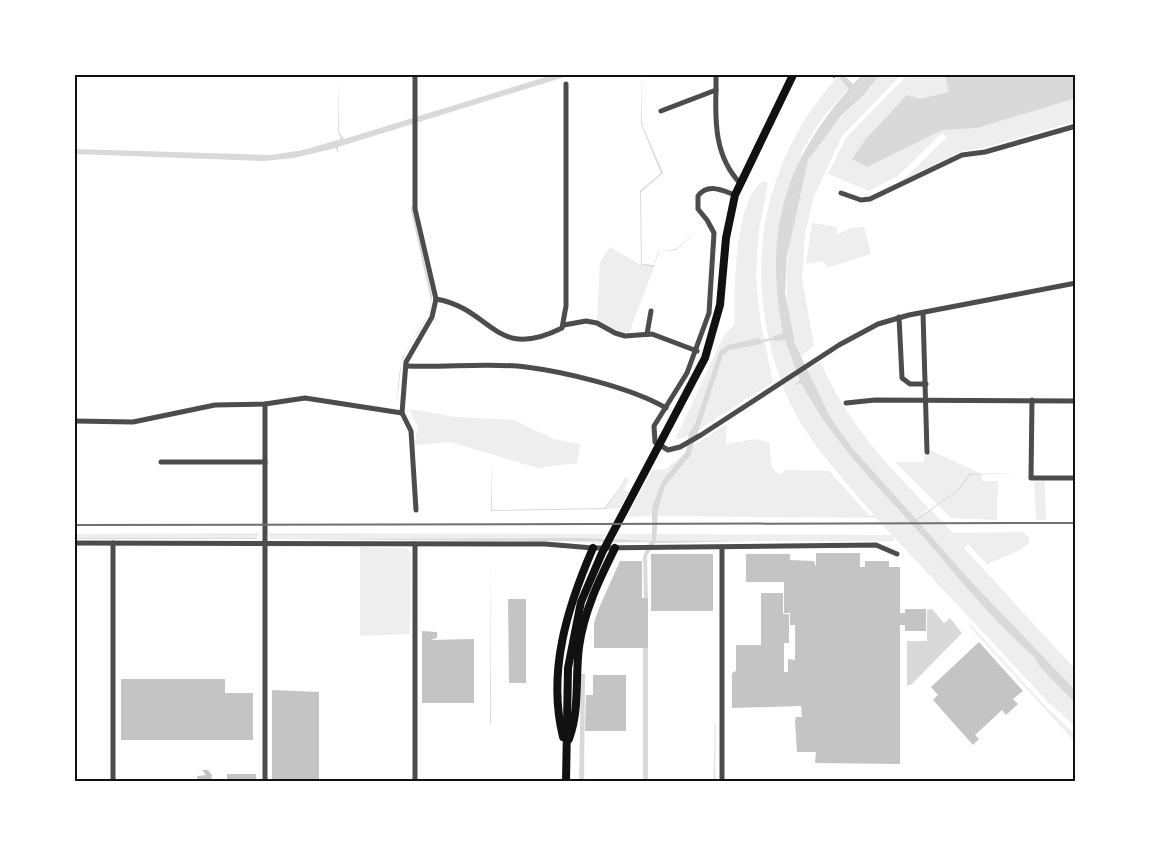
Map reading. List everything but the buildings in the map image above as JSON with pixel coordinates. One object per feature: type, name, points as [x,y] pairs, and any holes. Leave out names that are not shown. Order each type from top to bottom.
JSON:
[{"type":"main road","points":[[566,782],[567,696],[572,634],[586,586],[705,358],[716,324],[726,238],[735,195],[793,75]]},
{"type":"main road","points":[[566,747],[560,721],[558,694],[560,648],[574,591],[593,548]]},
{"type":"main road","points":[[566,747],[574,722],[580,646],[588,608],[615,548]]},
{"type":"street","points":[[415,75],[415,209],[436,299],[432,317],[409,353],[406,366],[402,413],[411,431],[416,510]]},
{"type":"street","points":[[716,75],[715,135],[734,177],[740,183]]},
{"type":"street","points":[[564,325],[566,84]]},
{"type":"street","points":[[661,111],[716,90]]},
{"type":"street","points":[[841,194],[861,200],[870,199],[962,155],[985,153],[1076,126]]},
{"type":"street","points":[[735,195],[713,188],[706,189],[698,196],[698,209],[711,226],[714,241],[709,313],[697,351],[654,426],[654,437],[659,446],[674,450],[702,435],[819,357],[878,324],[899,317],[1076,283]]},
{"type":"street","points":[[436,299],[453,303],[508,339],[538,340],[564,325],[586,321],[625,336],[647,334],[697,351]]},
{"type":"street","points":[[647,334],[651,311]]},
{"type":"street","points":[[923,313],[927,452]]},
{"type":"street","points":[[899,317],[902,378],[910,384],[926,384]]},
{"type":"street","points":[[406,366],[525,366],[649,398],[666,408]]},
{"type":"street","points":[[75,422],[133,422],[216,405],[265,404],[305,398],[402,413]]},
{"type":"street","points":[[846,403],[875,400],[1076,401]]},
{"type":"street","points":[[1032,400],[1031,478],[1076,478]]},
{"type":"street","points":[[265,404],[265,782]]},
{"type":"street","points":[[161,462],[264,462]]},
{"type":"street","points":[[75,543],[544,544],[593,548],[876,545],[897,554]]},
{"type":"street","points":[[113,543],[113,782]]},
{"type":"street","points":[[415,544],[415,782]]},
{"type":"street","points":[[722,547],[722,782]]},
{"type":"shaded area","points":[[338,75],[339,132],[344,139],[552,75],[571,75],[338,147],[338,153],[336,148],[294,158],[264,161],[75,154],[75,149],[271,155],[303,150],[341,139],[338,132]]},
{"type":"shaded area","points":[[641,75],[642,124],[663,173],[641,192],[642,264],[654,265],[658,252],[676,249],[702,226],[676,250],[659,252],[654,267],[641,265],[640,191],[661,173],[641,124]]},
{"type":"shaded area","points":[[837,75],[844,75],[853,84],[862,75],[879,75],[865,94],[841,116],[808,160],[787,256],[785,292],[795,344],[830,417],[852,448],[916,519],[958,490],[969,474],[1026,473],[970,475],[959,490],[917,520],[967,577],[1076,691],[1076,704],[1040,667],[1034,657],[984,607],[847,452],[815,408],[801,383],[793,385],[800,380],[785,340],[774,341],[773,336],[783,333],[776,264],[778,232],[784,202],[794,173],[808,145],[826,117],[849,89]]},
{"type":"shaded area","points":[[879,75],[901,75],[842,136],[814,196],[805,234],[802,279],[814,345],[800,357],[788,311],[787,265],[804,172],[821,139],[867,92]]},
{"type":"shaded area","points":[[907,75],[1076,75],[1076,121],[983,148],[962,151],[889,187],[903,180],[947,137],[942,133],[899,175],[869,191],[828,174],[846,138]]},
{"type":"shaded area","points":[[945,75],[1076,75],[1076,98],[977,128],[942,130],[867,167],[852,159],[865,140],[907,95],[920,99],[949,92]]},
{"type":"shaded area","points":[[838,76],[849,88],[823,117],[802,151],[776,270],[783,333],[774,341],[785,339],[800,380],[793,384],[801,382],[815,407],[847,452],[984,607],[1034,657],[1040,667],[1076,704],[1076,727],[1049,703],[893,536],[894,541],[656,541],[656,534],[892,535],[876,518],[657,516],[665,486],[687,460],[694,445],[727,424],[726,444],[755,439],[769,442],[772,467],[777,473],[781,474],[786,470],[829,471],[869,515],[874,515],[824,456],[801,424],[784,389],[771,348],[763,307],[761,266],[765,225],[774,186],[789,148],[811,111]]},
{"type":"shaded area","points":[[765,181],[768,184],[759,230],[756,275],[760,319],[773,382],[689,436],[675,440],[723,337],[735,324],[736,270],[742,223],[747,203],[755,189]]},
{"type":"shaded area","points":[[411,203],[432,295],[430,308],[431,300]]},
{"type":"shaded area","points":[[812,223],[837,227],[837,235],[851,228],[864,227],[871,254],[827,268],[824,261],[806,264]]},
{"type":"shaded area","points":[[610,247],[641,265],[654,266],[629,333],[618,331],[597,320],[600,262]]},
{"type":"shaded area","points":[[420,328],[401,364],[402,358]]},
{"type":"shaded area","points":[[760,338],[761,344],[729,350],[723,355],[690,456],[665,486],[658,511],[656,541],[758,541],[655,543],[647,556],[648,598],[644,598],[643,556],[650,542],[272,539],[580,538],[652,541],[652,508],[662,481],[686,452],[689,433],[695,424],[719,352],[727,345]]},
{"type":"shaded area","points":[[820,362],[855,423],[896,474],[929,508],[916,519],[852,449],[830,417],[806,371]]},
{"type":"shaded area","points":[[401,364],[397,402],[398,380]]},
{"type":"shaded area","points":[[409,409],[455,417],[514,420],[553,439],[580,444],[577,463],[538,468],[450,442],[414,445],[418,428]]},
{"type":"shaded area","points":[[687,451],[662,481],[651,516],[627,517],[652,470],[666,469]]},
{"type":"shaded area","points":[[932,451],[982,474],[982,481],[998,481],[997,520],[951,518],[895,462],[923,462],[926,452]]},
{"type":"shaded area","points":[[491,458],[492,510],[604,508],[624,483],[605,509],[491,511]]},
{"type":"shaded area","points":[[626,477],[629,479],[624,490],[629,492],[620,508],[605,509]]},
{"type":"shaded area","points":[[1045,481],[1046,520],[1036,520],[1034,482]]},
{"type":"shaded area","points":[[930,509],[953,533],[1023,532],[1029,538],[1029,543],[1019,550],[987,565],[969,545],[964,548],[1076,670],[1076,691],[967,577],[917,520]]},
{"type":"shaded area","points":[[259,533],[257,539],[75,538],[75,534]]},
{"type":"shaded area","points":[[268,533],[606,534],[600,544],[562,540],[600,542],[600,540],[580,538],[270,539]]},
{"type":"shaded area","points":[[618,534],[652,534],[652,541],[620,539],[651,542],[613,543]]},
{"type":"shaded area","points":[[257,538],[257,539],[75,539]]},
{"type":"shaded area","points":[[360,547],[406,548],[411,553],[410,634],[360,636]]},
{"type":"shaded area","points":[[490,549],[491,724],[490,724]]},
{"type":"shaded area","points":[[932,609],[944,623],[950,618],[962,633],[911,685],[907,685],[907,641],[927,641],[927,610]]},
{"type":"shaded area","points":[[971,625],[1046,707],[1076,735],[1076,743],[969,626]]},
{"type":"shaded area","points":[[643,648],[648,648],[648,782],[643,782]]},
{"type":"shaded area","points":[[581,674],[585,674],[584,782],[579,782]]},
{"type":"shaded area","points":[[714,723],[716,723],[716,782],[713,782]]},
{"type":"waterway","points":[[758,342],[776,338]]},
{"type":"railway","points":[[75,525],[1076,523]]}]
